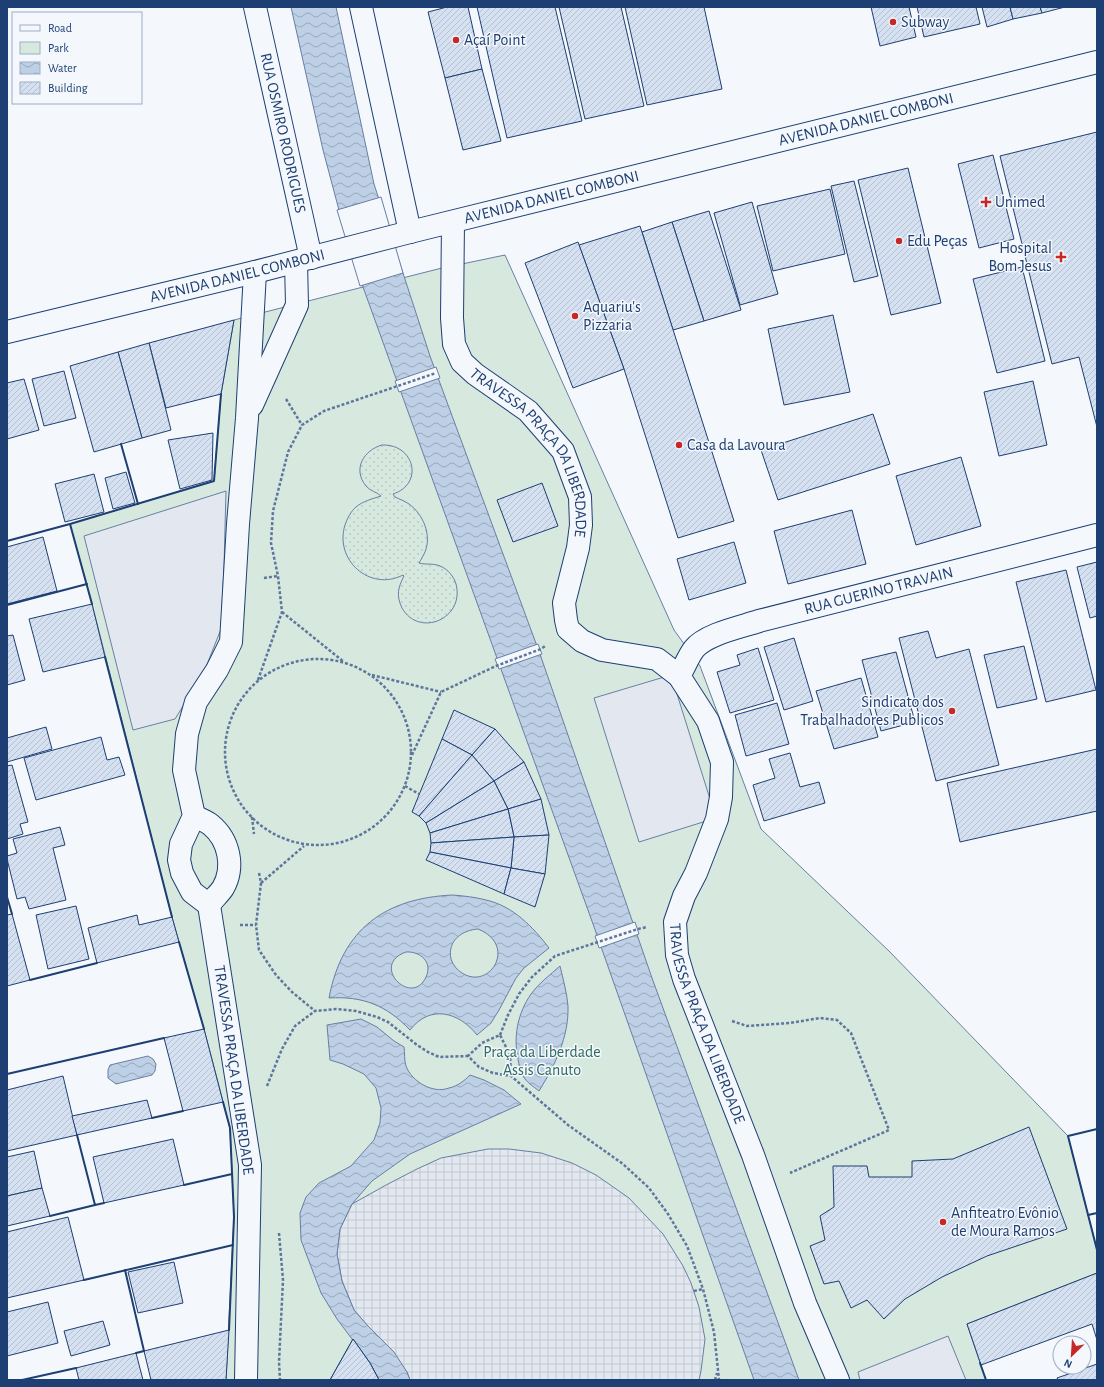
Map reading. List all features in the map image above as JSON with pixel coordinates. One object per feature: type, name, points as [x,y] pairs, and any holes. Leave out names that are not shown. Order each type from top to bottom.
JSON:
[{"type":"street","name":"RUA OSMIRO RODRIGUES","points":[[255,7],[303,260]]},
{"type":"street","points":[[361,7],[402,234]]},
{"type":"street","name":"AVENIDA DANIEL COMBONI","points":[[7,332],[348,249],[402,234],[1097,62]]},
{"type":"street","name":"TRAVESSA PRAÇA DA LIBERDADE","points":[[454,222],[452,318],[454,344],[462,362],[475,374],[528,411],[563,451],[580,497],[581,525],[578,548],[564,603],[568,629],[582,641],[602,650],[657,658],[680,676],[708,721],[722,762],[721,797],[717,819],[696,873],[684,896],[675,922],[677,955],[684,979],[753,1155],[804,1303],[838,1380]]},
{"type":"street","points":[[247,418],[297,305],[303,260]]},
{"type":"street","points":[[194,816],[211,825],[223,839],[229,852],[229,869],[223,887],[209,905],[192,892],[182,873],[179,860],[181,844],[194,816],[184,770],[187,734],[196,702],[217,670],[231,642],[238,524],[247,418],[255,272]]},
{"type":"street","name":"RUA GUERINO TRAVAIN","points":[[680,676],[694,649],[701,642],[712,636],[759,621],[1097,535]]},
{"type":"street","name":"TRAVESSA PRAÇA DA LIBERDADE","points":[[209,905],[250,1165],[246,1380]]},
{"type":"path","points":[[258,680],[282,612],[278,576],[271,543],[273,511],[288,452],[302,425],[324,411],[437,372]]},
{"type":"path","points":[[282,612],[345,663],[371,675],[441,692],[496,666],[541,649]]},
{"type":"path","points":[[345,663],[314,659],[284,665],[258,680],[238,704],[226,732],[225,762],[234,792],[252,816],[277,836],[305,846],[338,844],[367,832],[390,812],[405,786],[412,755],[441,692]]},
{"type":"path","points":[[371,675],[394,697],[407,724],[412,755]]},
{"type":"path","points":[[405,786],[419,794]]},
{"type":"path","points":[[305,846],[260,883],[256,925],[259,950],[272,969],[292,992],[315,1011]]},
{"type":"path","points":[[265,1093],[282,1049],[295,1026],[315,1011],[336,1009],[356,1011],[377,1017],[388,1022],[417,1045],[439,1057],[468,1056],[482,1042],[500,1035],[519,994],[532,977],[556,956],[638,929]]},
{"type":"path","points":[[696,1008],[709,1009],[726,1019],[747,1026],[790,1023],[820,1018],[837,1020],[851,1033],[889,1130],[817,1163],[763,1184]]},
{"type":"path","points":[[500,1035],[510,1055],[511,1076]]},
{"type":"path","points":[[468,1056],[479,1067],[493,1074],[511,1076],[568,1125],[623,1164],[649,1188],[668,1214],[687,1246],[703,1289],[714,1332],[719,1380]]},
{"type":"path","points":[[694,1291],[703,1289]]},
{"type":"path","points":[[715,1380],[717,1371]]},
{"type":"green space","name":"Praça da Liberdade Assis Canuto","points":[[505,255],[674,630],[700,666],[761,829],[890,952],[1068,1136],[1097,1250],[1097,1273],[967,1324],[986,1380],[226,1380],[234,1217],[230,1128],[172,917],[70,524],[214,481],[221,394],[234,320],[438,269]]},
{"type":"green space","points":[[382,445],[393,446],[402,451],[408,457],[412,465],[412,474],[409,482],[403,489],[393,494],[395,497],[414,508],[425,525],[427,532],[427,545],[419,563],[443,567],[454,579],[456,584],[457,596],[454,607],[447,615],[439,620],[429,623],[419,622],[410,617],[402,608],[398,592],[404,576],[403,575],[391,579],[378,579],[367,576],[358,570],[350,561],[345,550],[343,538],[345,525],[351,513],[362,503],[381,496],[366,486],[362,480],[360,467],[365,456],[370,451]]},
{"type":"shaded area","points":[[226,491],[221,629],[204,672],[175,719],[133,730],[84,536]]},
{"type":"shaded area","points":[[671,675],[716,818],[639,842],[594,698]]},
{"type":"shaded area","points":[[488,1149],[509,1149],[541,1153],[572,1163],[596,1175],[629,1198],[663,1234],[683,1266],[691,1283],[699,1307],[705,1339],[699,1380],[410,1380],[407,1372],[354,1310],[342,1281],[337,1254],[340,1229],[352,1204],[388,1184],[441,1158]]},
{"type":"shaded area","points":[[948,1336],[966,1380],[860,1380],[858,1372]]},
{"type":"water","points":[[291,7],[336,7],[374,184],[430,356],[541,657],[652,978],[799,1380],[754,1380],[593,924],[363,287],[344,229],[323,150]]},
{"type":"water","points":[[453,895],[465,896],[496,903],[522,918],[549,948],[524,968],[516,978],[491,1023],[477,1035],[470,1027],[453,1016],[435,1014],[418,1022],[410,1030],[392,1014],[373,1004],[353,999],[329,998],[335,974],[344,953],[356,936],[370,922],[387,911],[407,903],[429,897]],"holes":[[[478,929],[490,936],[496,945],[498,955],[496,964],[490,971],[482,976],[472,977],[457,969],[451,959],[450,952],[451,946],[457,937],[467,931]],[[406,952],[416,953],[424,958],[428,967],[426,977],[420,985],[412,988],[404,986],[397,981],[392,974],[392,966],[396,958]]]},
{"type":"water","points":[[560,966],[568,1006],[566,1029],[560,1050],[539,1091],[526,1081],[520,1070],[516,1033],[523,1009],[531,994]]},
{"type":"water","points":[[361,1019],[377,1027],[404,1047],[405,1064],[409,1072],[418,1082],[430,1088],[443,1089],[458,1085],[470,1075],[504,1090],[521,1104],[410,1154],[372,1181],[352,1204],[340,1229],[337,1254],[342,1281],[354,1310],[394,1352],[407,1372],[410,1380],[379,1380],[370,1363],[337,1319],[321,1293],[301,1240],[300,1213],[306,1197],[319,1183],[351,1166],[374,1140],[380,1123],[381,1108],[376,1088],[364,1074],[343,1064],[330,1060],[327,1025]]},
{"type":"water","points":[[148,1056],[153,1059],[156,1064],[155,1071],[152,1075],[116,1084],[108,1078],[108,1070],[110,1065]]},
{"type":"pier","points":[[381,197],[403,273],[360,286],[337,210]]},
{"type":"pier","points":[[436,367],[440,378],[399,392],[395,381]]},
{"type":"pier","points":[[538,644],[542,654],[499,669],[495,659]]},
{"type":"pier","points":[[635,922],[639,934],[599,948],[595,936]]},
{"type":"building","name":"Açaí Point","points":[[447,7],[468,7],[482,69],[445,78],[428,12]]},
{"type":"building","points":[[477,7],[555,7],[582,121],[507,138]]},
{"type":"building","points":[[559,7],[621,7],[644,106],[585,119]]},
{"type":"building","points":[[625,7],[704,7],[722,89],[647,105]]},
{"type":"building","name":"Subway","points":[[871,7],[909,7],[916,37],[880,46]]},
{"type":"building","points":[[917,7],[976,7],[980,24],[924,37]]},
{"type":"building","points":[[982,7],[1010,7],[1013,19],[987,27]]},
{"type":"building","points":[[1010,7],[1040,7],[1042,13],[1013,19]]},
{"type":"building","points":[[1040,7],[1065,7],[1042,13]]},
{"type":"building","points":[[482,69],[501,141],[463,150],[445,78]]},
{"type":"building","name":"Hospital Bom Jesus","points":[[1097,132],[1097,427],[1079,357],[1052,364],[1000,156]]},
{"type":"building","name":"Unimed","points":[[993,155],[1014,239],[979,248],[958,164]]},
{"type":"building","name":"Edu Peças","points":[[908,168],[941,303],[891,315],[858,180]]},
{"type":"building","points":[[854,181],[878,276],[854,282],[831,186]]},
{"type":"building","points":[[830,189],[845,254],[773,271],[757,206]]},
{"type":"building","points":[[752,202],[778,294],[740,305],[714,213]]},
{"type":"building","points":[[709,211],[741,310],[704,321],[672,222]]},
{"type":"building","points":[[672,222],[704,321],[673,330],[642,232]]},
{"type":"building","name":"Casa da Lavoura","points":[[640,226],[734,521],[678,538],[624,369],[579,245]]},
{"type":"building","name":"Aquariu's Pizzaria","points":[[578,242],[624,369],[573,388],[525,263]]},
{"type":"building","points":[[1022,267],[1045,361],[997,373],[973,279]]},
{"type":"building","points":[[833,315],[850,392],[784,405],[768,329]]},
{"type":"building","points":[[234,320],[221,394],[166,408],[149,343]]},
{"type":"building","points":[[149,343],[171,430],[142,438],[118,352]]},
{"type":"building","points":[[118,352],[142,438],[94,452],[70,366]]},
{"type":"building","points":[[64,371],[76,418],[44,426],[32,379]]},
{"type":"building","points":[[24,379],[39,430],[7,439],[7,383]]},
{"type":"building","points":[[1033,381],[1047,445],[999,456],[984,392]]},
{"type":"building","points":[[873,414],[890,464],[778,500],[761,450]]},
{"type":"building","points":[[213,433],[212,480],[180,489],[168,440]]},
{"type":"building","points":[[961,457],[981,526],[916,545],[896,476]]},
{"type":"building","points":[[126,472],[135,503],[113,509],[105,478]]},
{"type":"building","points":[[94,474],[104,512],[65,522],[55,484]]},
{"type":"building","points":[[542,483],[558,526],[513,542],[497,500]]},
{"type":"building","points":[[852,510],[866,564],[788,584],[774,531]]},
{"type":"building","points":[[43,537],[57,591],[7,604],[7,547]]},
{"type":"building","points":[[734,542],[746,583],[689,600],[677,559]]},
{"type":"building","points":[[1097,562],[1097,616],[1090,618],[1077,567]]},
{"type":"building","points":[[1066,570],[1096,690],[1046,702],[1016,582]]},
{"type":"building","points":[[92,604],[105,657],[43,672],[29,619]]},
{"type":"building","name":"Sindicato dos Trabalhadores Publicos","points":[[928,631],[936,658],[969,649],[999,765],[936,781],[899,638]]},
{"type":"building","points":[[13,635],[25,680],[7,685],[7,636]]},
{"type":"building","points":[[794,638],[813,701],[784,710],[764,647]]},
{"type":"building","points":[[1024,646],[1037,699],[997,708],[984,655]]},
{"type":"building","points":[[758,648],[774,700],[730,713],[717,672],[740,665],[737,655]]},
{"type":"building","points":[[896,652],[915,722],[881,731],[862,660]]},
{"type":"building","points":[[861,678],[878,737],[834,749],[816,691]]},
{"type":"building","points":[[777,703],[789,744],[746,756],[735,715]]},
{"type":"building","points":[[454,710],[495,729],[472,755],[442,739]]},
{"type":"building","points":[[46,727],[52,749],[7,762],[7,738]]},
{"type":"building","points":[[495,729],[524,762],[494,781],[472,755]]},
{"type":"building","points":[[101,737],[107,760],[119,757],[125,775],[36,800],[24,758]]},
{"type":"building","points":[[442,739],[472,755],[419,816],[412,812]]},
{"type":"building","points":[[1097,749],[1097,811],[960,842],[947,783]]},
{"type":"building","points":[[790,753],[800,787],[819,782],[825,803],[764,821],[753,785],[775,778],[769,759]]},
{"type":"building","points":[[472,755],[494,781],[426,823],[419,816]]},
{"type":"building","points":[[524,762],[541,799],[508,809],[494,781]]},
{"type":"building","points":[[12,765],[28,822],[20,824],[23,834],[7,839],[7,766]]},
{"type":"building","points":[[494,781],[508,809],[430,833],[426,823]]},
{"type":"building","points":[[541,799],[549,835],[514,837],[508,809]]},
{"type":"building","points":[[508,809],[514,837],[431,843],[430,833]]},
{"type":"building","points":[[60,827],[65,845],[53,848],[66,900],[29,909],[25,897],[17,899],[7,859],[7,856],[17,853],[13,839]]},
{"type":"building","points":[[549,835],[545,874],[511,868],[514,837]]},
{"type":"building","points":[[514,837],[511,868],[430,852],[431,843]]},
{"type":"building","points":[[430,852],[511,868],[504,894],[426,860]]},
{"type":"building","points":[[511,868],[545,874],[535,907],[504,894]]},
{"type":"building","points":[[76,906],[89,959],[48,969],[36,915]]},
{"type":"building","points":[[12,914],[30,980],[7,986],[7,915]]},
{"type":"building","points":[[137,915],[139,925],[172,917],[179,942],[97,963],[88,928]]},
{"type":"building","points":[[204,1029],[223,1102],[183,1111],[164,1038]]},
{"type":"building","points":[[63,1076],[77,1135],[7,1151],[7,1090]]},
{"type":"building","points":[[147,1100],[152,1118],[77,1135],[72,1116]]},
{"type":"building","name":"Anfiteatro Evônio de Moura Ramos","points":[[1029,1127],[1067,1229],[987,1256],[942,1277],[905,1299],[884,1319],[867,1300],[851,1308],[839,1281],[824,1284],[810,1246],[825,1240],[820,1216],[834,1207],[833,1166],[867,1166],[869,1177],[912,1177],[912,1161],[953,1159]]},
{"type":"building","points":[[173,1139],[184,1185],[104,1203],[93,1157]]},
{"type":"building","points":[[34,1151],[42,1188],[7,1196],[7,1157]]},
{"type":"building","points":[[42,1188],[50,1216],[7,1226],[7,1196]]},
{"type":"building","points":[[68,1217],[84,1280],[7,1298],[7,1232]]},
{"type":"building","points":[[174,1262],[183,1303],[138,1313],[128,1272]]},
{"type":"building","points":[[1097,1273],[1097,1340],[1092,1324],[1062,1335],[1052,1335],[1052,1339],[981,1365],[967,1324]]},
{"type":"building","points":[[48,1302],[58,1343],[7,1356],[7,1312]]},
{"type":"building","points":[[103,1321],[110,1345],[71,1356],[64,1331]]},
{"type":"building","points":[[229,1330],[226,1380],[151,1380],[144,1351]]},
{"type":"building","points":[[353,1339],[370,1363],[379,1380],[330,1380]]},
{"type":"building","points":[[353,1339],[370,1363],[379,1380],[330,1380]]},
{"type":"building","points":[[136,1353],[143,1380],[79,1380],[76,1368]]},
{"type":"building","points":[[1097,1364],[1097,1380],[1058,1380],[1057,1378],[1066,1375],[1092,1375],[1092,1366]]},
{"type":"wall","points":[[7,541],[70,524],[214,481],[221,394]]},
{"type":"wall","points":[[121,444],[138,504]]},
{"type":"wall","points":[[70,524],[92,604]]},
{"type":"wall","points":[[7,605],[87,584]]},
{"type":"wall","points":[[105,657],[172,917]]},
{"type":"wall","points":[[7,897],[12,914]]},
{"type":"wall","points":[[179,942],[204,1029]]},
{"type":"wall","points":[[30,980],[97,963]]},
{"type":"wall","points":[[7,1074],[164,1038]]},
{"type":"wall","points":[[223,1102],[230,1128],[234,1217],[229,1330]]},
{"type":"wall","points":[[152,1118],[183,1111]]},
{"type":"wall","points":[[1097,1129],[1068,1136],[1097,1250]]},
{"type":"wall","points":[[77,1135],[95,1205],[104,1203]]},
{"type":"wall","points":[[184,1185],[232,1174]]},
{"type":"wall","points":[[50,1216],[95,1205]]},
{"type":"wall","points":[[1088,1215],[1097,1213]]},
{"type":"wall","points":[[84,1280],[233,1245]]},
{"type":"wall","points":[[125,1270],[144,1351],[136,1353]]},
{"type":"wall","points":[[980,1363],[986,1380]]},
{"type":"wall","points":[[22,1380],[76,1368]]},
{"type":"place","name":"Subway","points":[[893,22]]},
{"type":"place","name":"Açaí Point","points":[[456,40]]},
{"type":"place","name":"Unimed","points":[[986,202]]},
{"type":"place","name":"Edu Peças","points":[[899,241]]},
{"type":"place","name":"Hospital Bom Jesus","points":[[1061,257]]},
{"type":"place","name":"Aquariu's Pizzaria","points":[[575,316]]},
{"type":"place","name":"Casa da Lavoura","points":[[679,445]]},
{"type":"place","name":"Sindicato dos Trabalhadores Publicos","points":[[952,711]]},
{"type":"place","name":"Anfiteatro Evônio de Moura Ramos","points":[[943,1222]]}]
